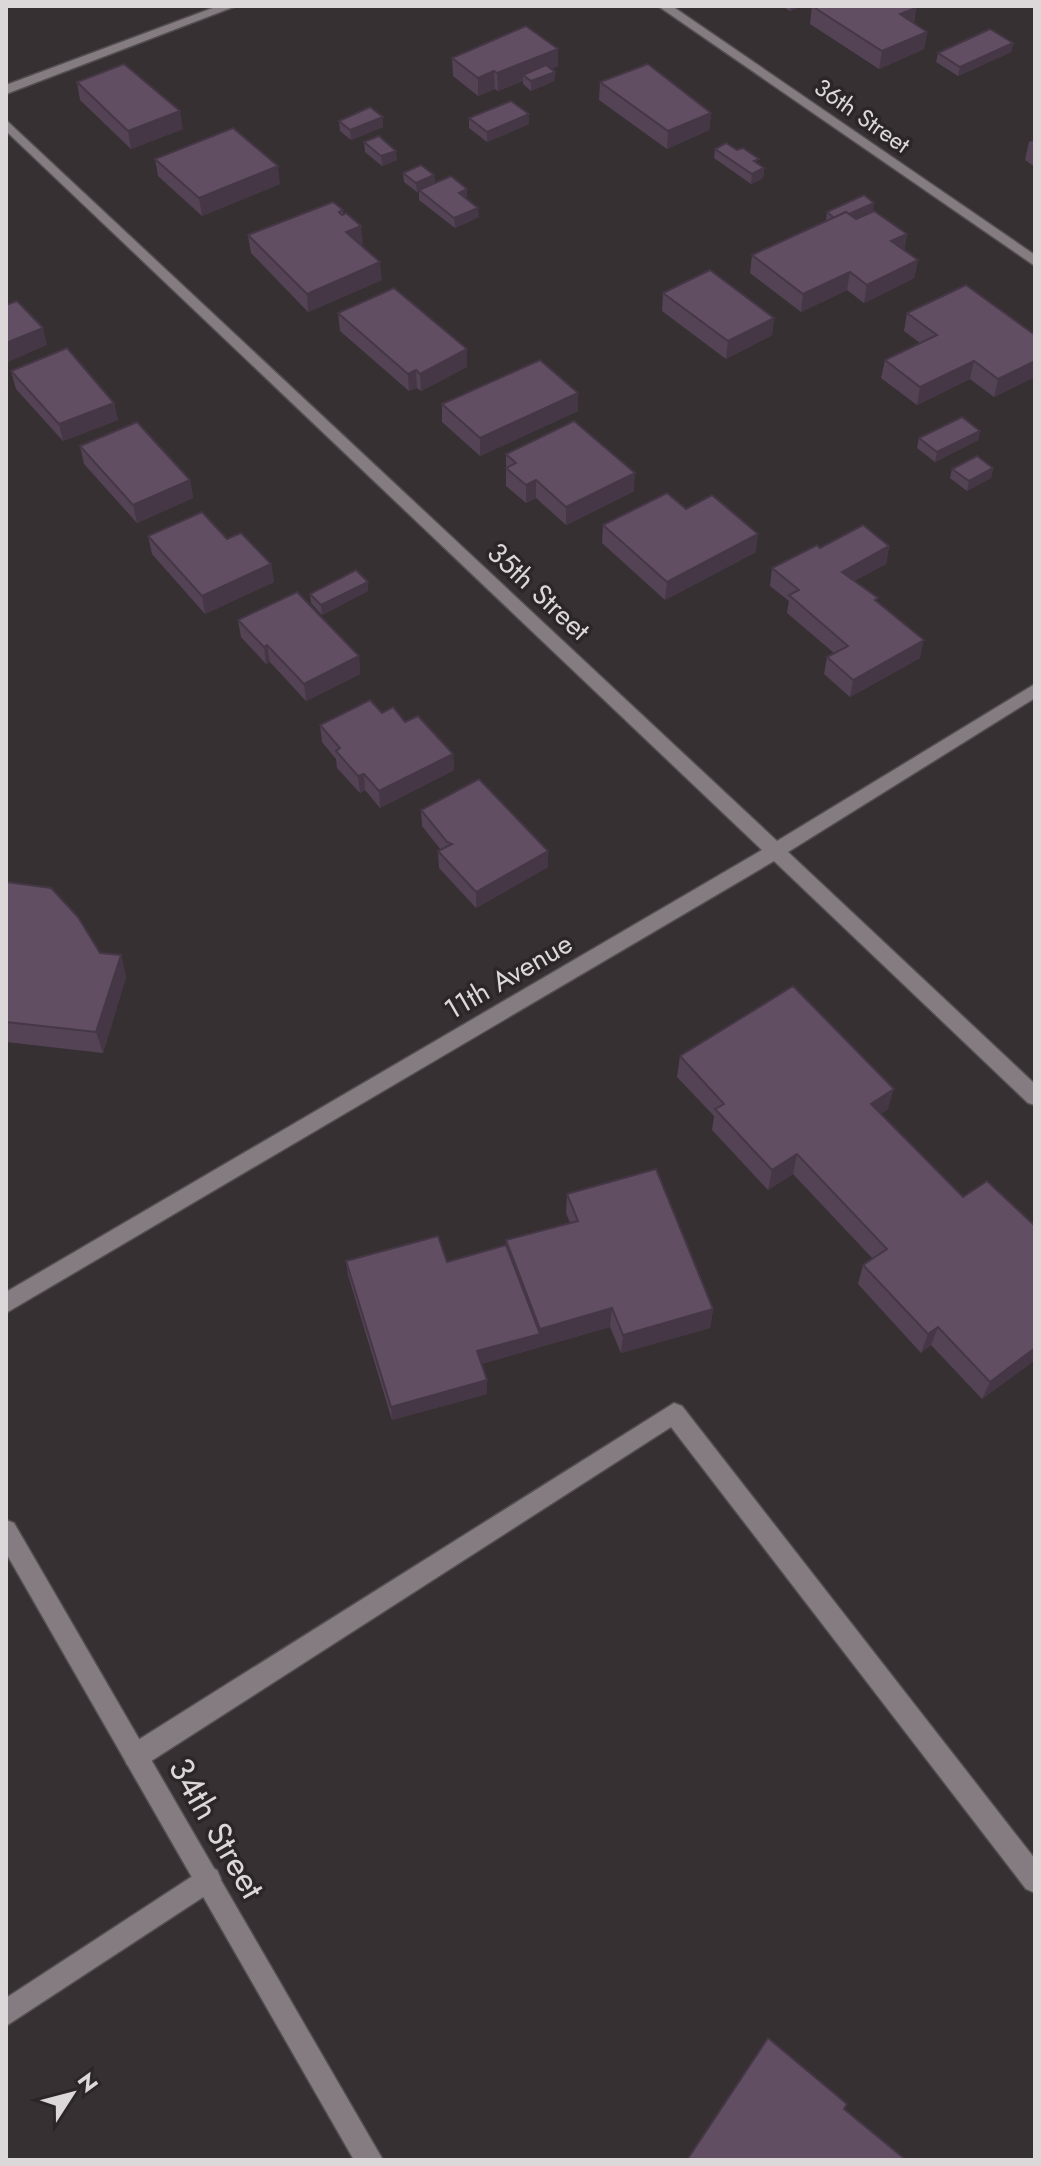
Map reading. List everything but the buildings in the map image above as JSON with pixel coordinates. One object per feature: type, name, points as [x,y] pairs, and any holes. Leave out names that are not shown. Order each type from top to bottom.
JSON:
[{"type":"street","points":[[6,90],[230,6]]},
{"type":"street","name":"36th Street","points":[[664,6],[1035,262]]},
{"type":"street","name":"35th Street","points":[[6,124],[1035,1097]]},
{"type":"street","name":"11th Avenue","points":[[6,1303],[774,852],[1035,690]]},
{"type":"street","points":[[136,1756],[674,1413],[1035,1880]]},
{"type":"street","name":"34th Street","points":[[6,1531],[369,2160]]},
{"type":"street","points":[[6,2013],[208,1879]]}]
